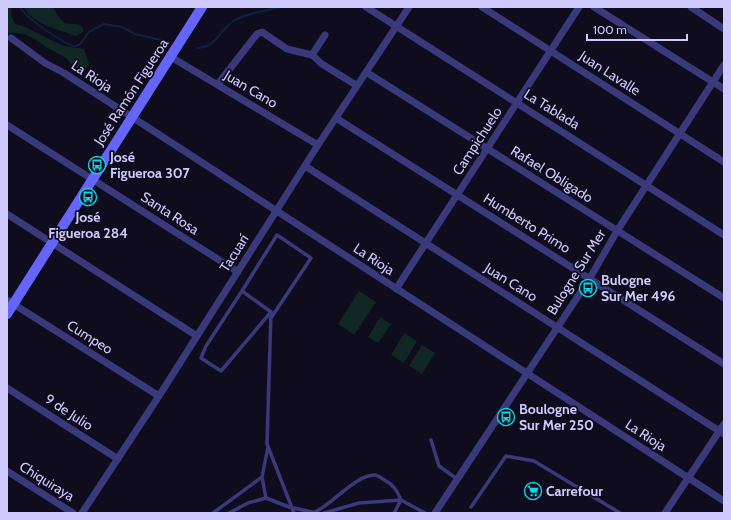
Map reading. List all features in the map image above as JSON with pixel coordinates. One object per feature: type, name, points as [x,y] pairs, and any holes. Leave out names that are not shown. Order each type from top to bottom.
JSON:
[{"type":"main road","name":"José Ramón Figueroa","points":[[7,314],[10,302],[132,118],[202,7]]},
{"type":"street","name":"La Tablada","points":[[366,7],[724,234]]},
{"type":"street","name":"Tacuarí","points":[[82,513],[198,336],[356,85],[409,7]]},
{"type":"street","name":"Juan Lavalle","points":[[482,7],[724,162]]},
{"type":"street","name":"Campichuelo","points":[[396,289],[427,244],[487,148],[579,7]]},
{"type":"street","points":[[594,7],[724,89]]},
{"type":"street","points":[[691,7],[724,29]]},
{"type":"street","points":[[218,84],[259,32],[266,34],[288,48],[312,55],[322,64],[356,85]]},
{"type":"street","points":[[312,55],[325,35]]},
{"type":"street","name":"La Rioja","points":[[11,38],[45,63],[64,73],[276,212],[724,501]]},
{"type":"street","name":"Juan Cano","points":[[171,56],[318,145]]},
{"type":"street","name":"Bulogne Sur Mer","points":[[435,513],[590,278],[617,231],[724,64]]},
{"type":"street","name":"Rafael Obligado","points":[[366,72],[724,298]]},
{"type":"street","name":"Humberto Primo","points":[[336,118],[724,364]]},
{"type":"street","name":"Santa Rosa","points":[[7,125],[238,272]]},
{"type":"street","name":"Juan Cano","points":[[305,166],[722,432]]},
{"type":"street","points":[[7,214],[198,336]]},
{"type":"street","name":"Cumpeo","points":[[10,302],[159,396]]},
{"type":"street","name":"9 de Julio","points":[[7,388],[118,459]]},
{"type":"street","points":[[665,513],[688,478],[722,432],[724,424]]},
{"type":"street","name":"Chiquiraya","points":[[7,471],[73,513]]},
{"type":"lane","points":[[271,312],[221,371],[201,358],[206,346],[277,235],[311,258],[271,319]]},
{"type":"lane","points":[[242,291],[271,312]]},
{"type":"lane","points":[[266,498],[262,477],[268,447],[271,312]]},
{"type":"lane","points":[[431,440],[439,466],[457,479]]},
{"type":"lane","points":[[268,447],[294,513]]},
{"type":"lane","points":[[471,507],[506,456],[534,461],[620,513]]},
{"type":"lane","points":[[229,513],[248,503],[266,498],[293,508],[316,513],[356,482],[368,476],[377,475],[388,482],[398,492],[401,500],[394,513]]},
{"type":"lane","points":[[214,513],[262,477]]},
{"type":"lane","points":[[324,513],[359,503],[401,500],[425,513]]},
{"type":"green space","points":[[7,7],[11,7],[11,16],[15,24],[67,47],[84,49],[89,64],[84,73],[76,69],[67,59],[31,37],[19,33],[7,33]]},
{"type":"green space","points":[[24,7],[53,7],[61,20],[68,24],[78,25],[83,28],[83,32],[76,36],[47,26],[33,18]]},
{"type":"green space","points":[[359,291],[376,302],[354,335],[338,324]]},
{"type":"green space","points":[[380,317],[391,324],[378,343],[368,337]]},
{"type":"green space","points":[[404,333],[417,341],[404,363],[391,355]]},
{"type":"green space","points":[[422,345],[435,353],[422,374],[409,366]]},
{"type":"waterway","points":[[20,7],[36,23],[74,47],[80,44],[89,32],[104,24],[122,27],[135,34],[169,42]]},
{"type":"waterway","points":[[197,48],[209,45],[229,24],[235,20],[251,14],[280,7]]},
{"type":"place","name":"José Figueroa 307","points":[[97,165]]},
{"type":"place","name":"José Figueroa 284","points":[[88,197]]},
{"type":"place","name":"Bulogne Sur Mer 496","points":[[588,288]]},
{"type":"place","name":"Boulogne Sur Mer 250","points":[[506,417]]},
{"type":"place","name":"Carrefour","points":[[533,491]]}]
